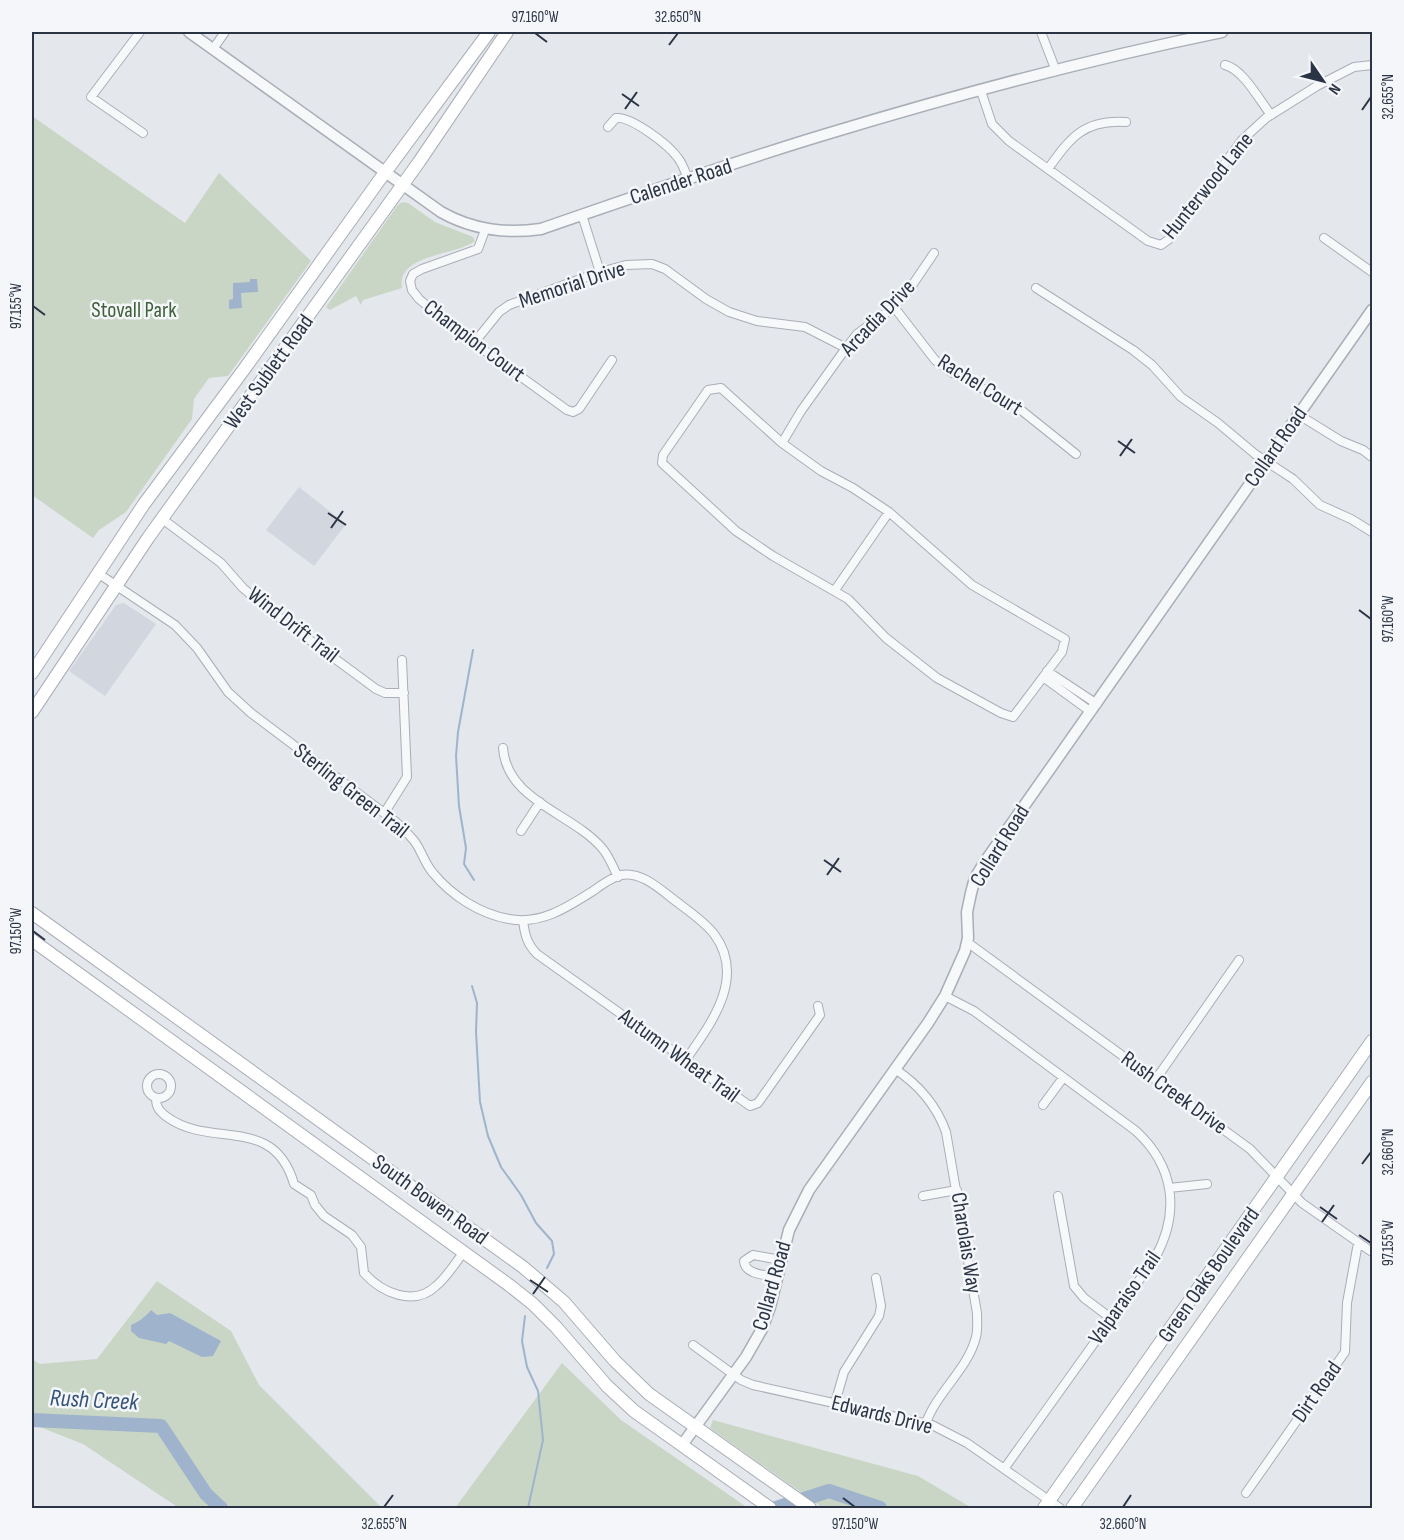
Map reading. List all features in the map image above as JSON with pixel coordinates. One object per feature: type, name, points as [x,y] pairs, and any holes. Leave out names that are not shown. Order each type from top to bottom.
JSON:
[{"type":"main road","name":"West Sublett Road","points":[[32,673],[144,504],[489,32]]},
{"type":"main road","name":"West Sublett Road","points":[[32,712],[161,518],[402,185],[507,32]]},
{"type":"main road","name":"South Bowen Road","points":[[32,912],[538,1279],[564,1302],[638,1384],[694,1428],[810,1509]]},
{"type":"main road","name":"South Bowen Road","points":[[32,940],[464,1252],[533,1305],[556,1327],[607,1386],[646,1420],[770,1509]]},
{"type":"main road","points":[[58,960],[71,942]]},
{"type":"main road","name":"Green Oaks Boulevard","points":[[1047,1505],[1372,1041]]},
{"type":"main road","points":[[226,1079],[240,1061]]},
{"type":"main road","points":[[1072,1509],[1372,1082]]},
{"type":"street","points":[[140,32],[92,97],[143,133]]},
{"type":"street","name":"Calender Road","points":[[189,32],[384,173],[456,220],[485,230],[523,231],[541,229],[837,131],[1056,71],[1201,34],[1222,32]]},
{"type":"street","points":[[213,49],[225,32]]},
{"type":"street","points":[[1041,32],[1056,71]]},
{"type":"street","points":[[1225,65],[1236,70],[1271,115]]},
{"type":"street","name":"Hunterwood Lane","points":[[981,91],[992,124],[997,131],[1148,241],[1161,245],[1168,240],[1242,140],[1271,115],[1317,86],[1354,67],[1372,65]]},
{"type":"street","points":[[608,127],[615,118],[627,119],[673,152],[680,160],[688,179]]},
{"type":"street","points":[[1048,169],[1067,143],[1082,130],[1110,121],[1126,122]]},
{"type":"street","points":[[582,215],[600,272]]},
{"type":"street","name":"Champion Court","points":[[485,230],[478,249],[422,268],[413,274],[410,281],[412,290],[419,299],[474,343],[573,412],[579,409],[612,360]]},
{"type":"street","points":[[1324,238],[1372,272]]},
{"type":"street","name":"Arcadia Drive","points":[[782,443],[801,411],[857,334],[894,306],[913,284],[934,253]]},
{"type":"street","name":"Memorial Drive","points":[[474,343],[499,312],[509,305],[600,272],[626,265],[652,264],[665,269],[706,299],[729,312],[757,321],[805,327],[846,348]]},
{"type":"street","points":[[1036,288],[1133,350],[1152,365],[1181,397],[1293,478],[1320,505],[1372,532]]},
{"type":"street","name":"Rachel Court","points":[[894,306],[935,360],[951,372],[1016,406],[1076,454]]},
{"type":"street","name":"Collard Road","points":[[682,1445],[734,1374],[762,1329],[789,1230],[809,1190],[938,1010],[967,942],[968,906],[975,878],[995,846],[1372,310]]},
{"type":"street","points":[[721,388],[782,443],[821,471],[853,488],[889,512],[972,585],[1065,639],[1062,652],[1013,717],[1001,713],[937,678],[886,638],[848,599],[772,556],[736,531],[662,463],[663,455],[708,390],[721,388]]},
{"type":"street","points":[[1299,415],[1341,441],[1363,450],[1372,458]]},
{"type":"street","points":[[835,590],[889,512]]},
{"type":"street","name":"Wind Drift Trail","points":[[161,518],[221,563],[243,588],[269,610],[376,689],[385,693],[404,693]]},
{"type":"street","name":"Sterling Green Trail","points":[[99,574],[175,625],[186,635],[228,692],[251,713],[385,812],[415,841],[431,871],[447,889],[480,910],[510,920],[523,921],[542,918],[560,912],[607,881],[618,877]]},
{"type":"street","points":[[385,812],[407,777],[402,660]]},
{"type":"street","points":[[1045,674],[1094,708]]},
{"type":"street","points":[[503,748],[504,761],[520,787],[589,836],[602,849],[618,877],[633,875],[658,887],[703,922],[722,946],[727,971],[723,998],[708,1027],[685,1061]]},
{"type":"street","points":[[521,831],[540,802]]},
{"type":"street","name":"Autumn Wheat Trail","points":[[523,921],[524,934],[529,946],[537,954],[750,1106],[758,1103],[820,1015],[818,1006]]},
{"type":"street","name":"Rush Creek Drive","points":[[967,942],[1250,1149],[1307,1207],[1372,1252]]},
{"type":"street","points":[[1156,1079],[1239,960]]},
{"type":"street","name":"Valparaiso Trail","points":[[945,996],[974,1011],[1142,1136],[1157,1156],[1169,1188],[1170,1212],[1165,1239],[1155,1258],[1004,1469]]},
{"type":"street","name":"Charolais Way","points":[[895,1069],[920,1088],[939,1115],[949,1142],[977,1313],[977,1331],[973,1345],[934,1402],[926,1423]]},
{"type":"street","points":[[1042,1105],[1063,1078]]},
{"type":"street","points":[[156,1098],[156,1106],[160,1112],[177,1124],[200,1131],[245,1136],[261,1141],[278,1153],[290,1169],[294,1184],[311,1195],[315,1205],[324,1216],[352,1235],[361,1247],[364,1273],[387,1292],[405,1296],[421,1295],[435,1287],[464,1252]]},
{"type":"street","points":[[1169,1188],[1207,1184]]},
{"type":"street","points":[[923,1196],[957,1190]]},
{"type":"street","points":[[1058,1196],[1074,1286],[1084,1298],[1112,1318]]},
{"type":"street","name":"Dirt Road","points":[[1246,1493],[1345,1352],[1347,1303],[1358,1243]]},
{"type":"street","points":[[778,1277],[748,1270],[744,1266],[744,1261],[753,1255],[781,1260]]},
{"type":"street","points":[[835,1403],[844,1372],[879,1316],[881,1306],[876,1278]]},
{"type":"street","name":"Edwards Drive","points":[[693,1345],[734,1374],[759,1387],[926,1423],[961,1439],[1004,1469],[1047,1505],[1060,1509]]},
{"type":"shaded area","points":[[299,487],[346,524],[314,566],[266,530]]},
{"type":"shaded area","points":[[124,603],[156,624],[105,696],[69,671],[116,605]]},
{"type":"green space","name":"Stovall Park","points":[[32,116],[185,223],[219,173],[311,261],[228,376],[209,378],[194,399],[192,419],[126,512],[99,530],[93,538],[32,495]]},
{"type":"green space","points":[[402,202],[408,203],[435,222],[473,237],[475,241],[417,262],[408,268],[403,277],[402,288],[363,300],[361,305],[356,296],[330,310],[326,307]]},
{"type":"green space","points":[[157,1281],[231,1331],[259,1385],[382,1508],[179,1508],[83,1444],[32,1424],[32,1359],[40,1364],[97,1359]]},
{"type":"green space","points":[[562,1363],[621,1420],[748,1508],[455,1508]]},
{"type":"green space","points":[[713,1420],[918,1476],[972,1508],[823,1508],[710,1428]]},
{"type":"water","points":[[250,279],[257,279],[258,292],[241,293],[242,308],[229,309],[229,300],[233,299],[233,283],[250,282]]},
{"type":"water","points":[[151,1310],[157,1315],[170,1313],[221,1341],[213,1356],[202,1357],[169,1341],[166,1344],[139,1338],[131,1331],[131,1325]]},
{"type":"waterway","points":[[473,650],[458,732],[456,756],[459,806],[466,848],[464,864],[474,880]]},
{"type":"waterway","points":[[472,986],[477,1003],[476,1032],[480,1102],[488,1136],[501,1167],[521,1195],[536,1223],[552,1241],[554,1254],[547,1268]]},
{"type":"waterway","points":[[525,1316],[522,1341],[527,1367],[538,1391],[543,1440],[528,1508]]},
{"type":"waterway","name":"Rush Creek","points":[[32,1420],[161,1426],[206,1494],[221,1508]]},
{"type":"waterway","name":"Rush Creek","points":[[776,1508],[829,1491],[880,1508]]}]
